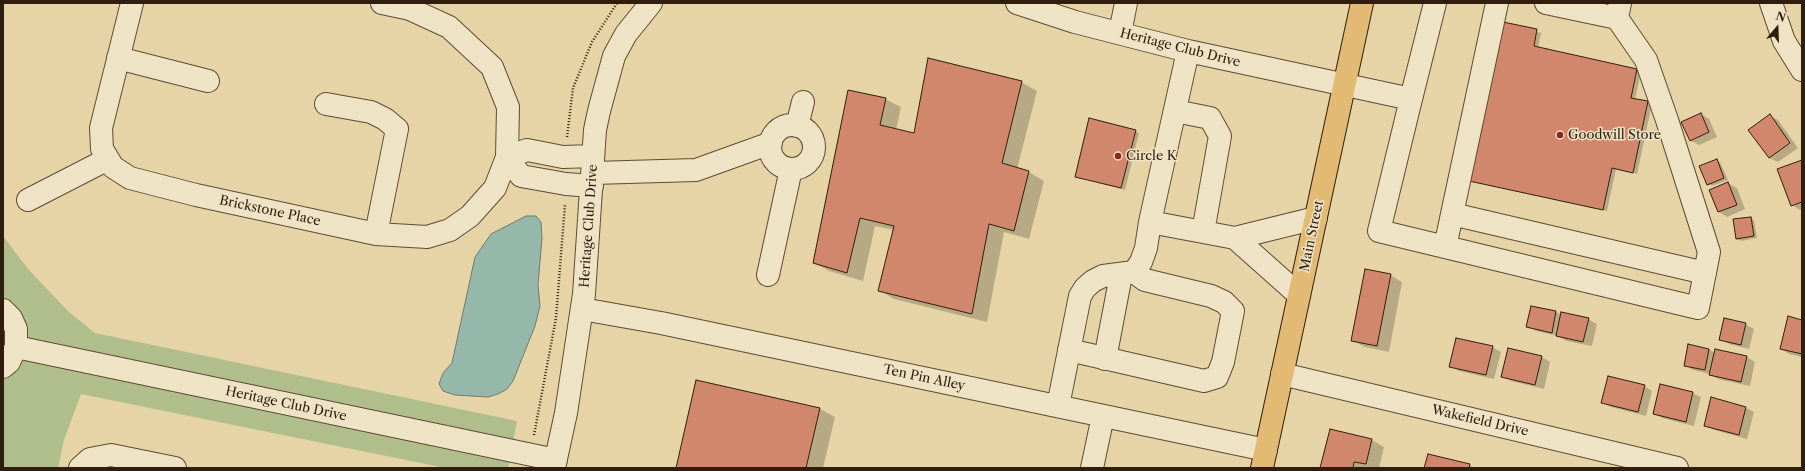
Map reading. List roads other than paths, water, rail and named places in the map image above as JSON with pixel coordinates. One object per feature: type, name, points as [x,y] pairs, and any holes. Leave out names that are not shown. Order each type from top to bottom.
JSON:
[{"type":"main road","name":"Main Street","points":[[1264,459],[1362,3]]},
{"type":"street","name":"Brickstone Place","points":[[132,3],[101,128],[102,149],[113,167],[130,178],[196,195],[376,234],[427,237],[450,230],[470,216],[495,188],[507,157]]},
{"type":"street","points":[[382,3],[410,9],[431,10],[492,66],[508,107],[507,157],[521,176],[566,184],[593,172],[696,170],[771,143]]},
{"type":"street","name":"Heritage Club Drive","points":[[1017,3],[1075,22],[1188,51],[1344,86],[1410,99]]},
{"type":"street","points":[[1120,34],[1126,3]]},
{"type":"street","points":[[1435,3],[1410,99],[1379,231],[1698,308],[1709,252],[1667,120],[1646,60],[1618,10],[1546,3]]},
{"type":"street","points":[[1445,247],[1497,3]]},
{"type":"street","points":[[1771,3],[1784,41],[1802,70]]},
{"type":"street","name":"Heritage Club Drive","points":[[16,347],[529,455],[555,464],[566,413],[582,309],[595,130],[614,56],[626,34],[649,4]]},
{"type":"street","points":[[1105,359],[1128,273],[1141,262],[1146,248],[1150,222],[1188,51]]},
{"type":"street","points":[[118,58],[208,81]]},
{"type":"street","points":[[797,126],[803,102]]},
{"type":"street","points":[[326,104],[371,112],[385,119],[397,129],[376,234]]},
{"type":"street","points":[[1175,111],[1210,118],[1220,136],[1203,232]]},
{"type":"street","points":[[797,126],[804,128],[812,139],[813,153],[811,159],[806,164],[799,168],[791,169],[778,163],[771,150],[771,143],[773,136],[783,127],[797,126]]},
{"type":"street","points":[[507,157],[527,150],[566,157],[593,172]]},
{"type":"street","points":[[28,200],[108,159]]},
{"type":"street","points":[[768,275],[791,169]]},
{"type":"street","points":[[1452,214],[1705,273]]},
{"type":"street","points":[[1150,222],[1235,238],[1316,218]]},
{"type":"street","points":[[1235,238],[1299,295]]},
{"type":"street","points":[[1049,404],[1069,350],[1080,296],[1085,288],[1093,281],[1103,276],[1128,273],[1145,280],[1211,296],[1224,302],[1233,311],[1223,362],[1217,377],[1204,381],[1069,350]]},
{"type":"street","name":"Ten Pin Alley","points":[[582,309],[661,323],[1049,404],[1103,416],[1264,459]]},
{"type":"street","points":[[3,310],[11,318],[16,329],[16,347],[9,362],[3,366]]},
{"type":"street","name":"Wakefield Drive","points":[[1282,374],[1677,468]]},
{"type":"street","points":[[1092,468],[1103,416]]},
{"type":"street","points":[[80,468],[90,459],[111,455],[175,468]]},
{"type":"place","name":"Goodwill Store","points":[[1560,135]]},
{"type":"place","name":"Circle K","points":[[1118,156]]}]
